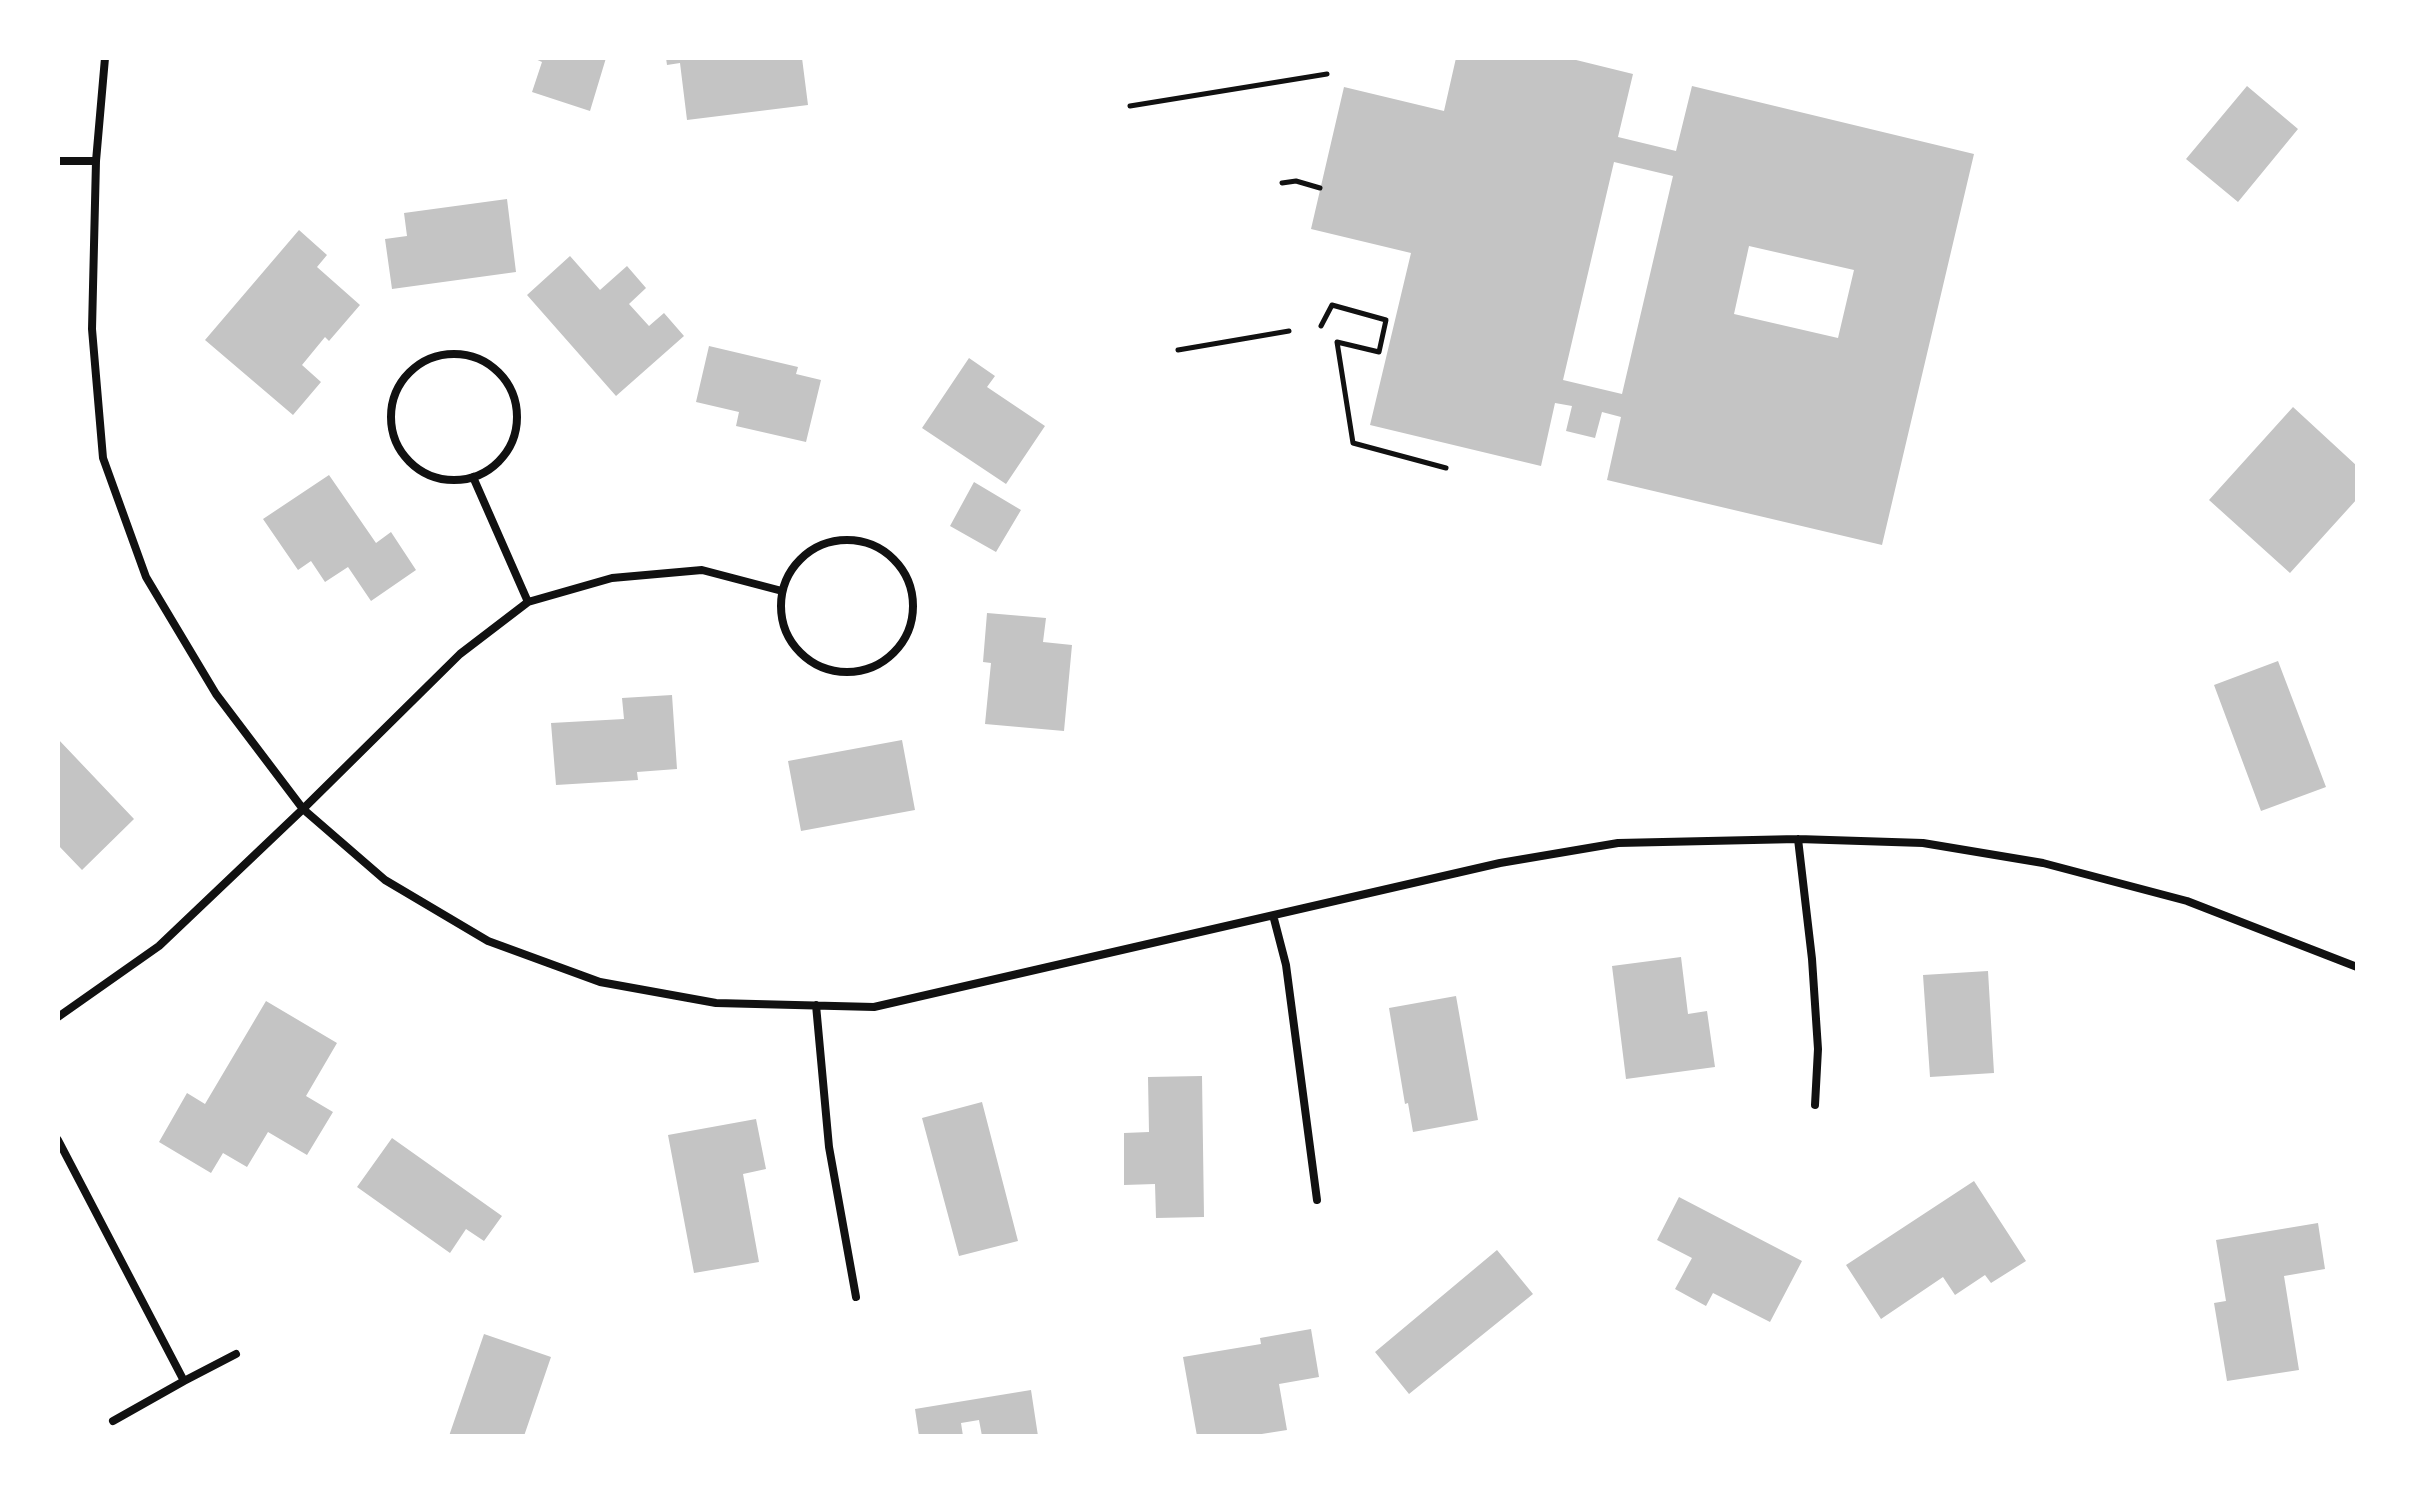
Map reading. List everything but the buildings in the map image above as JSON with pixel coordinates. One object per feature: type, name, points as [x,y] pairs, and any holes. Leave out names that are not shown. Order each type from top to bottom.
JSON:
[{"type":"street","points":[[105,58],[96,161],[92,329],[103,458],[146,577],[216,694],[303,809],[385,880],[488,941],[600,982],[716,1003],[874,1007],[1500,863],[1618,843],[1798,839],[1923,843],[2043,863],[2187,901],[2357,967]]},
{"type":"street","points":[[58,161],[96,161]]},
{"type":"street","points":[[456,354],[486,362],[501,376],[512,393],[514,434],[506,453],[491,467],[473,477],[452,480],[431,476],[414,466],[400,450],[392,430],[391,409],[397,389],[409,372],[426,360],[456,354]]},
{"type":"street","points":[[473,477],[528,602]]},
{"type":"street","points":[[828,542],[863,542],[874,545],[893,558],[907,576],[914,599],[912,622],[904,641],[891,657],[873,668],[852,673],[832,672],[796,650],[785,632],[781,611],[782,591],[792,569],[807,552],[828,542]]},
{"type":"street","points":[[58,1017],[159,946],[460,654],[528,602],[612,578],[702,570],[782,591]]},
{"type":"street","points":[[1798,839],[1816,1019],[1815,1105]]},
{"type":"street","points":[[1273,915],[1286,965],[1317,1200]]},
{"type":"street","points":[[816,1005],[829,1147],[856,1297]]},
{"type":"street","points":[[58,1140],[184,1381]]},
{"type":"street","points":[[113,1421],[236,1354]]},
{"type":"path","points":[[1130,106],[1327,74]]},
{"type":"path","points":[[1282,183],[1296,181],[1320,188]]},
{"type":"path","points":[[1321,326],[1332,305],[1386,320],[1379,352],[1337,342],[1353,443],[1446,468]]},
{"type":"path","points":[[1178,350],[1289,331]]}]
